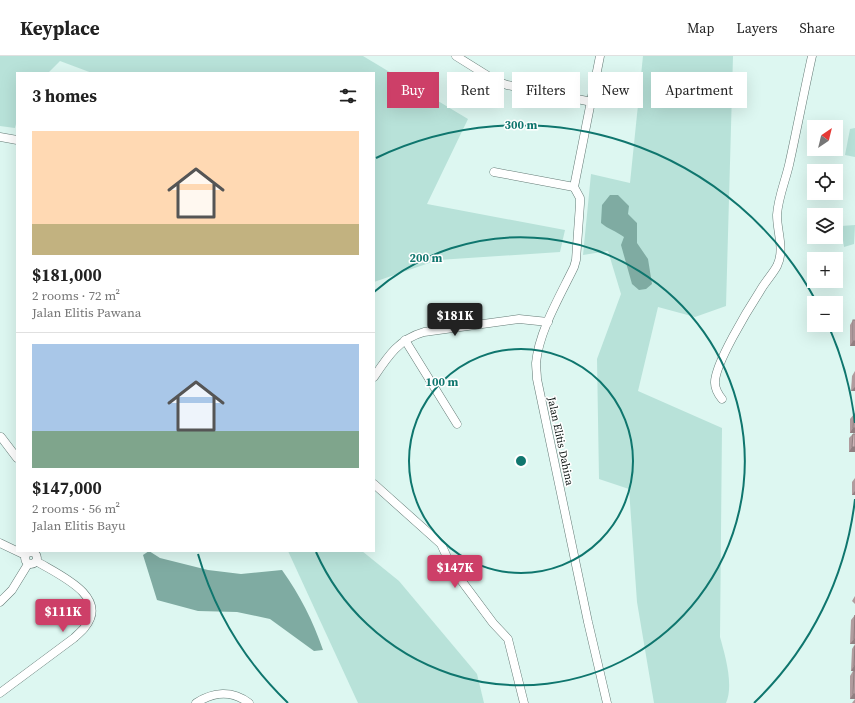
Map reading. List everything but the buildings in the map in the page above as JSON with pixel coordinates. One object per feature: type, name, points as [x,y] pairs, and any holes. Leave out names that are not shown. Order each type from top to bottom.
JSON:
[{"type":"street","points":[[456,56],[496,81],[507,85],[588,101]]},
{"type":"street","points":[[597,72],[600,56]]},
{"type":"street","points":[[722,399],[716,390],[715,382],[721,360],[780,259],[781,251],[777,216],[779,202],[788,168],[812,56]]},
{"type":"street","points":[[494,172],[574,187],[591,108]]},
{"type":"street","points":[[0,137],[16,140]]},
{"type":"street","name":"Jalan Elitis Dahina","points":[[574,187],[580,198],[576,260],[548,322],[540,345],[536,363],[537,379],[588,622],[607,703]]},
{"type":"street","points":[[375,376],[397,346],[414,335],[424,332],[519,318],[548,322]]},
{"type":"street","points":[[405,340],[457,424]]},
{"type":"street","points":[[1,437],[16,457]]},
{"type":"street","points":[[375,485],[441,544],[452,568],[492,623],[508,639],[524,703]]},
{"type":"street","points":[[0,543],[16,551]]},
{"type":"street","points":[[19,552],[25,555]]},
{"type":"street","points":[[25,555],[30,552],[34,552],[37,557],[36,561],[32,565],[28,564]]},
{"type":"street","points":[[25,555],[24,559],[28,564]]},
{"type":"street","points":[[0,693],[74,638],[85,628],[90,620],[92,610],[91,603],[79,587],[36,561]]},
{"type":"street","points":[[0,602],[12,590],[28,564]]},
{"type":"street","points":[[196,703],[212,695],[226,693],[249,703]]},
{"type":"shaded area","points":[[0,56],[363,56],[390,72],[387,72],[387,108],[439,108],[439,102],[447,106],[447,108],[450,108],[468,119],[427,204],[565,230],[560,252],[438,260],[375,282],[375,72],[89,72],[60,61],[49,72],[16,72],[15,128],[0,126]]},
{"type":"shaded area","points":[[643,56],[733,56],[733,72],[651,72],[651,108],[732,108],[726,306],[695,317],[658,307],[638,391],[722,428],[720,637],[729,679],[726,703],[654,703],[637,602],[629,489],[599,479],[597,359],[621,294],[608,251],[583,255],[591,174],[630,183],[638,108],[643,108],[643,72],[641,72]]},
{"type":"shaded area","points":[[855,128],[855,157],[845,155],[850,129]]},
{"type":"shaded area","points":[[610,195],[618,195],[629,206],[628,214],[637,223],[637,243],[648,259],[652,284],[646,289],[639,290],[632,284],[621,245],[624,237],[601,223],[602,205]]},
{"type":"shaded area","points":[[855,225],[854,244],[844,247],[843,226]]},
{"type":"shaded area","points":[[151,552],[160,558],[208,570],[241,574],[282,570],[306,608],[323,650],[314,651],[270,619],[237,612],[198,611],[157,600],[143,555]]},
{"type":"shaded area","points":[[288,552],[363,552],[399,581],[477,674],[484,703],[358,703]]}]
